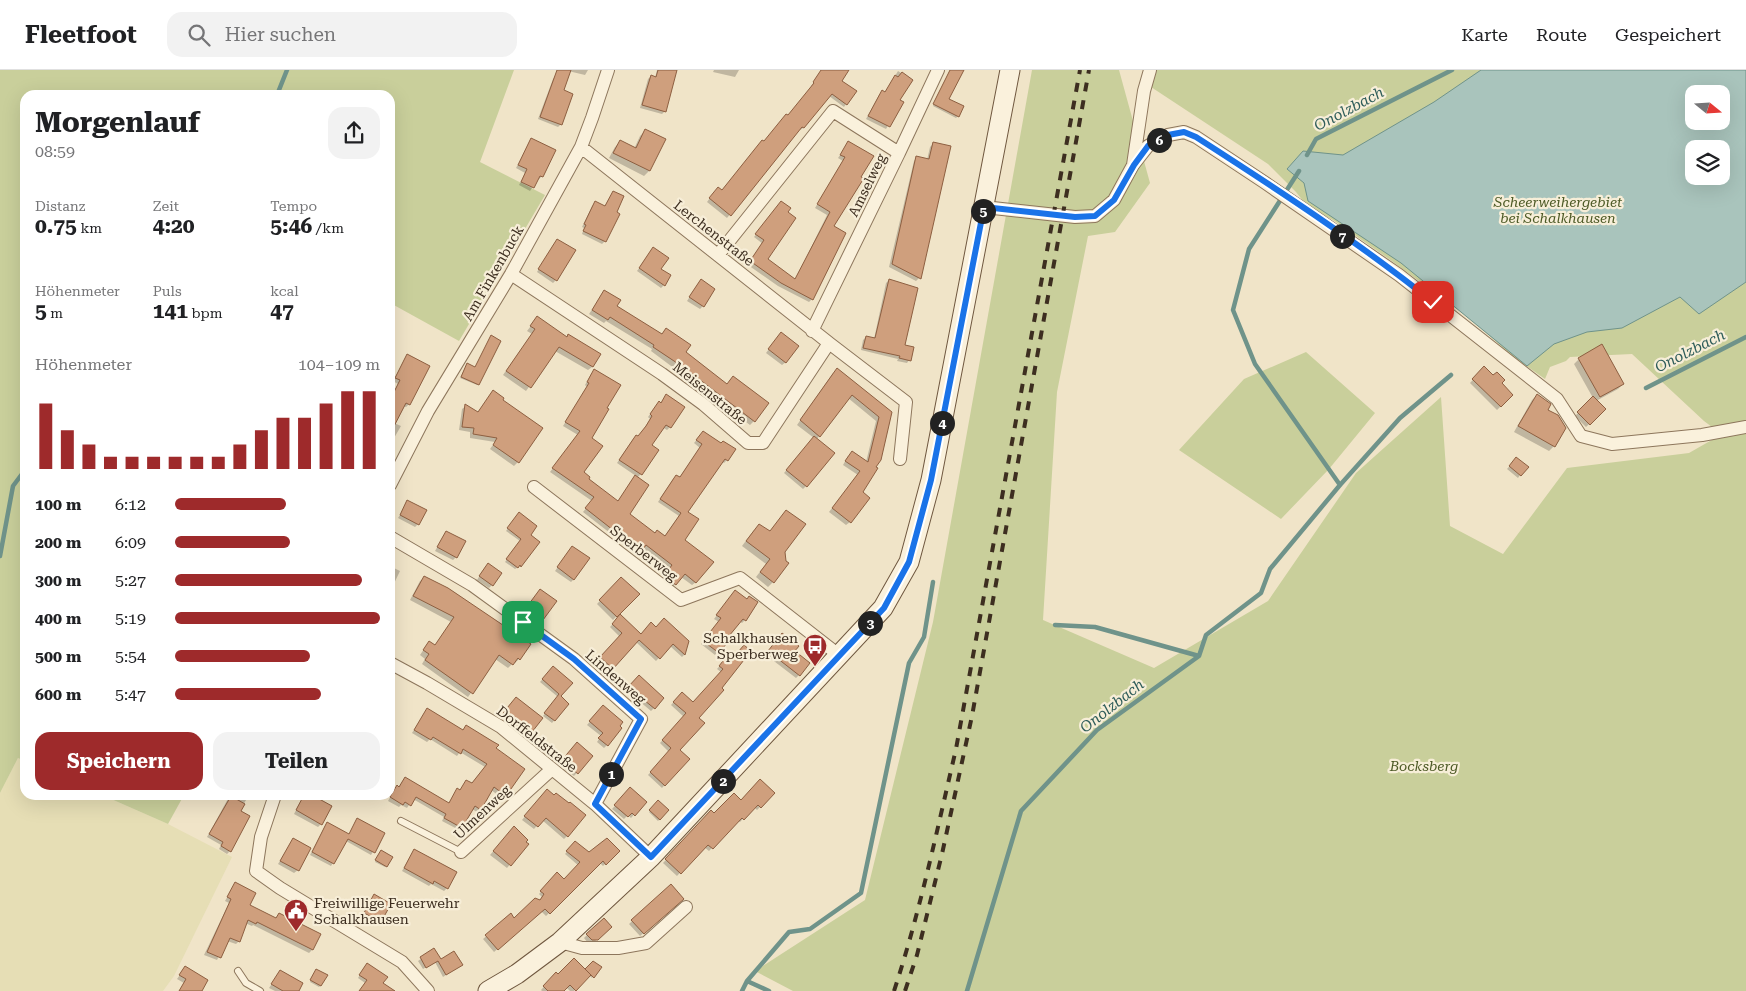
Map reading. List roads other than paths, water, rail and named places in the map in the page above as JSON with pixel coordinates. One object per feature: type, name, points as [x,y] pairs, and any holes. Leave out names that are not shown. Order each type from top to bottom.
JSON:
[{"type":"main road","points":[[488,991],[517,974],[560,942],[651,857],[884,608],[909,562],[931,480],[1010,70]]},
{"type":"street","name":"Am Finkenbuck","points":[[395,475],[428,411],[511,274],[581,147],[608,70]]},
{"type":"street","points":[[899,153],[938,70]]},
{"type":"street","points":[[1134,165],[1144,91],[1150,70]]},
{"type":"street","name":"Amselweg","points":[[718,255],[834,111],[899,153],[812,331]]},
{"type":"street","points":[[984,207],[1075,217],[1095,216],[1114,200],[1134,165],[1148,146],[1168,135],[1184,132],[1196,137],[1264,182],[1400,275],[1557,399],[1581,436],[1612,444],[1702,435],[1746,427]]},
{"type":"street","name":"Lerchenstraße","points":[[581,147],[828,343]]},
{"type":"street","name":"Meisenstraße","points":[[511,274],[662,374],[703,404],[748,444],[763,443],[828,343]]},
{"type":"street","points":[[828,343],[906,402],[900,459]]},
{"type":"street","name":"Sperberweg","points":[[534,487],[681,600],[740,578],[840,656]]},
{"type":"street","name":"Lindenweg","points":[[395,540],[472,585],[574,659],[641,719],[595,804]]},
{"type":"street","name":"Dorffeldstraße","points":[[395,666],[501,727],[595,804],[651,857]]},
{"type":"street","name":"Ulmenweg","points":[[461,852],[552,768]]},
{"type":"street","points":[[273,800],[261,837],[256,871],[280,888],[402,962],[428,991]]},
{"type":"street","points":[[560,942],[582,948],[618,948],[646,943],[686,907]]},
{"type":"lane","name":"Ulmenweg","points":[[401,821],[461,852]]},
{"type":"lane","points":[[238,972],[246,983],[260,991]]},
{"type":"water","name":"Scheerweihergebiet bei Schalkhausen","points":[[1481,70],[1746,70],[1746,282],[1699,314],[1680,297],[1622,328],[1587,332],[1554,344],[1527,366],[1401,263],[1308,201],[1304,183],[1287,169],[1303,151],[1343,155],[1434,102]]},
{"type":"waterway","points":[[279,90],[287,70]]},
{"type":"waterway","name":"Onolzbach","points":[[1307,155],[1316,139],[1452,70]]},
{"type":"waterway","name":"Onolzbach","points":[[1299,171],[1249,249],[1233,310],[1255,364],[1340,485]]},
{"type":"waterway","name":"Onolzbach","points":[[1646,388],[1746,337]]},
{"type":"waterway","name":"Onolzbach","points":[[967,991],[1021,811],[1097,730],[1199,656],[1206,635],[1261,593],[1270,569],[1340,485],[1400,418],[1451,375]]},
{"type":"waterway","points":[[0,556],[13,486],[20,477]]},
{"type":"waterway","points":[[747,981],[789,932],[810,929],[861,893],[909,663],[924,637],[933,582]]},
{"type":"waterway","points":[[1055,625],[1095,627],[1199,656]]},
{"type":"waterway","name":"Onolzbach","points":[[742,991],[747,981],[769,991]]},
{"type":"railway","points":[[894,991],[920,901],[956,749],[1080,70]]},
{"type":"railway","points":[[905,991],[917,955],[942,854],[972,716],[1089,70]]},
{"type":"place","name":"Schalkhausen Sperberweg","points":[[815,667]]},
{"type":"place","name":"Freiwillige Feuerwehr Schalkhausen","points":[[296,932]]},
{"type":"park label","name":"Bocksberg","points":[[1424,766]]}]
